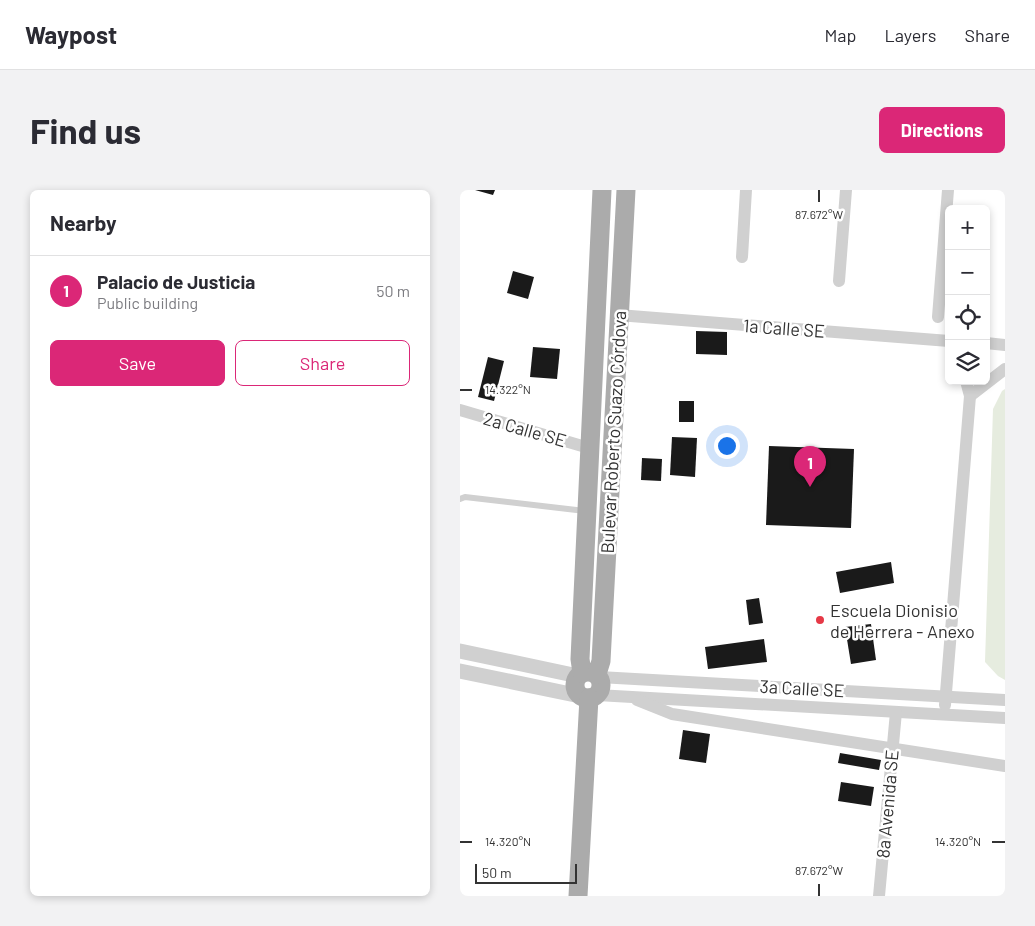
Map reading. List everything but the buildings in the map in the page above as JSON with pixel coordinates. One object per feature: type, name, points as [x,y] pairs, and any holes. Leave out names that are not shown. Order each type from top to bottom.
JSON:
[{"type":"main road","name":"Bulevar Roberto Suazo Córdova","points":[[578,896],[589,684],[580,659],[602,190]]},
{"type":"main road","name":"Bulevar Roberto Suazo Córdova","points":[[589,684],[601,661],[626,190]]},
{"type":"street","points":[[742,257],[746,190]]},
{"type":"street","points":[[839,281],[846,190]]},
{"type":"street","points":[[938,317],[948,190]]},
{"type":"street","name":"1a Calle SE","points":[[618,315],[945,341]]},
{"type":"street","points":[[990,344],[1005,345]]},
{"type":"street","points":[[970,396],[1005,368]]},
{"type":"street","points":[[944,715],[970,396],[967,385]]},
{"type":"street","name":"2a Calle SE","points":[[460,410],[589,448]]},
{"type":"street","name":"3a Calle SE","points":[[460,651],[589,684],[672,714],[1005,766]]},
{"type":"street","name":"3a Calle SE","points":[[460,671],[589,684],[1005,700]]},
{"type":"street","name":"3a Calle SE","points":[[626,696],[1005,718]]},
{"type":"street","name":"8a Avenida SE","points":[[879,896],[896,712]]},
{"type":"lane","points":[[460,499],[465,497],[586,511]]},
{"type":"shaded area","points":[[1005,389],[1005,680],[998,676],[985,662],[993,409],[1002,391]]},
{"type":"place","name":"Palacio de Justicia","points":[[810,487]]},
{"type":"place","name":"Escuela Dionisio de Herrera - Anexo","points":[[820,620]]}]
